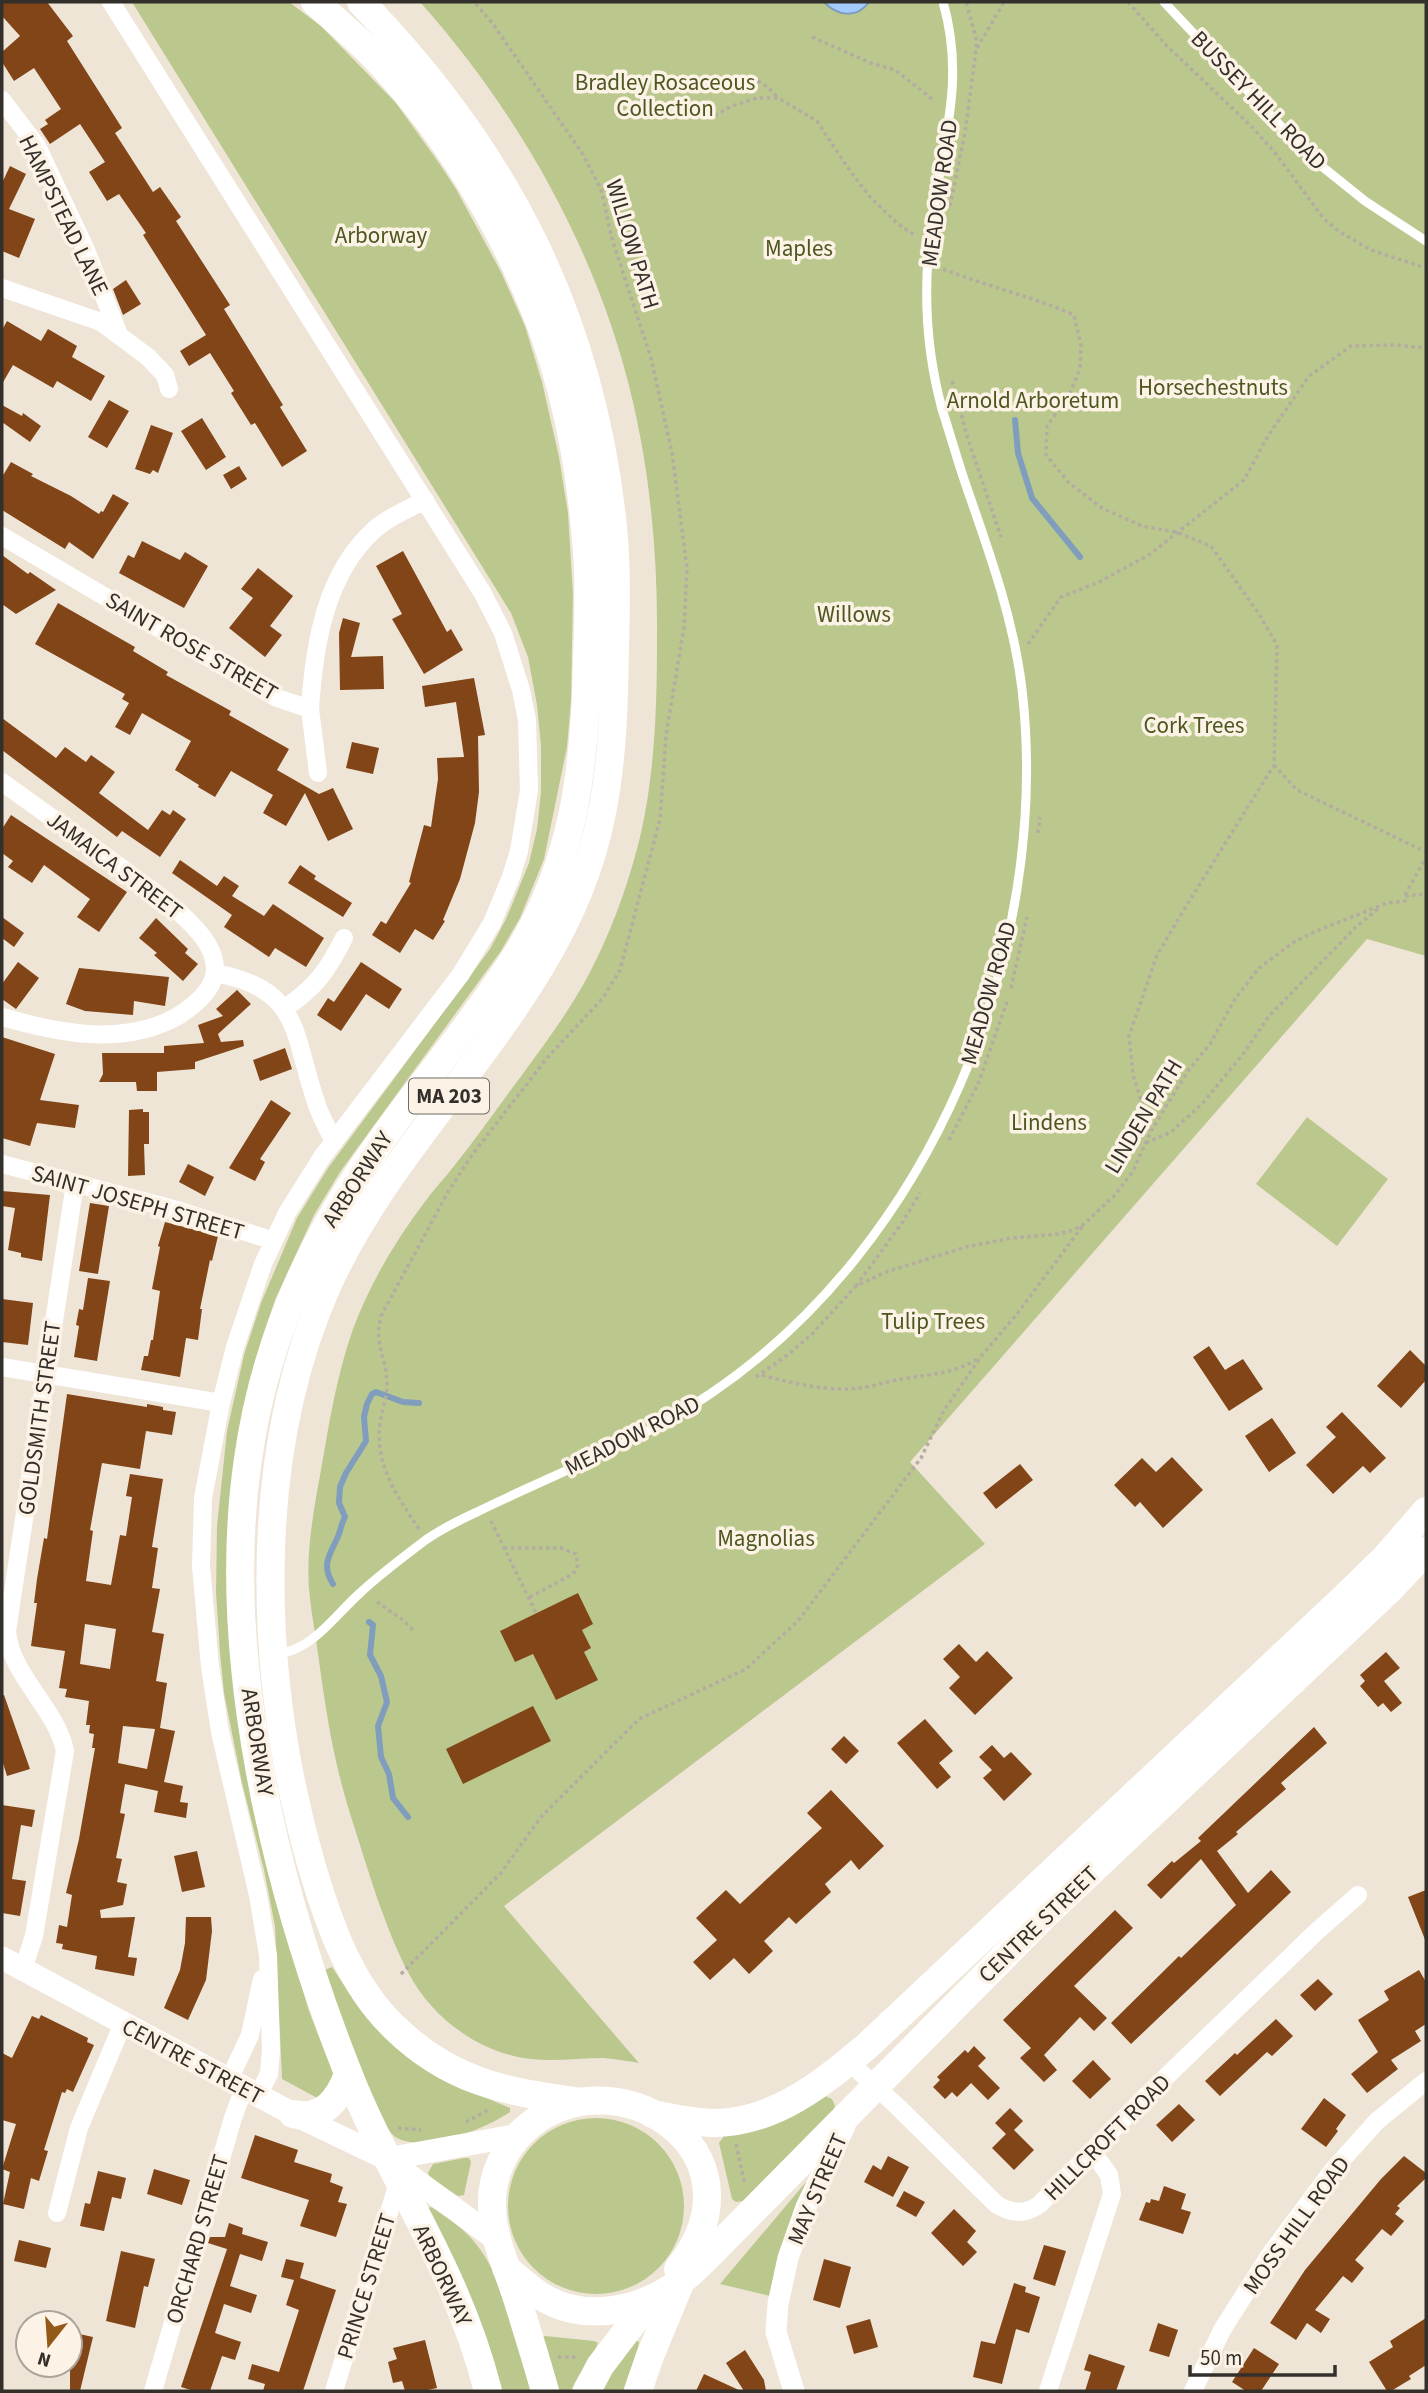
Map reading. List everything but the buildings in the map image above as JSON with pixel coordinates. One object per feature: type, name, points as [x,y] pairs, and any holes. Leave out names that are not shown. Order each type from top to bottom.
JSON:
[{"type":"highway","name":"ARBORWAY","points":[[315,2],[390,73],[436,131],[475,191],[524,287],[550,354],[571,435],[583,508],[588,587],[586,702],[580,780],[565,847],[535,924],[512,963],[368,1159],[324,1230],[301,1278],[281,1329],[260,1398],[248,1458],[242,1527],[241,1587],[247,1679],[260,1768],[296,1919],[322,2004],[348,2074],[452,2286],[468,2326],[488,2391]]},
{"type":"highway","name":"ARBORWAY","points":[[361,2],[429,77],[478,144],[531,238],[575,339],[596,419],[613,527],[614,715],[607,786],[596,841],[566,924],[533,979],[404,1156],[367,1212],[334,1273],[307,1338],[289,1402],[275,1490],[272,1580],[274,1655],[284,1747],[304,1839],[334,1931],[348,1964],[366,1995],[388,2022],[408,2040],[429,2056],[458,2072],[520,2094],[581,2102]]},
{"type":"highway","name":"CENTRE STREET","points":[[652,2115],[714,2123],[758,2116],[793,2101],[848,2062],[1349,1593],[1385,1558],[1426,1511]]},
{"type":"highway","name":"CENTRE STREET","points":[[652,2298],[683,2262],[697,2240],[706,2215],[708,2194],[703,2168],[690,2145],[652,2115],[621,2103],[581,2102],[553,2109],[519,2135],[503,2158],[494,2185],[492,2210],[506,2268],[538,2294],[571,2309],[588,2311],[614,2310],[652,2298],[681,2281],[1077,1884],[1425,1554]]},
{"type":"highway","points":[[293,2114],[310,2116],[324,2110],[340,2093],[348,2074]]},
{"type":"highway","points":[[506,2268],[545,2391]]},
{"type":"highway","points":[[638,2391],[681,2281]]},
{"type":"highway","points":[[587,2391],[600,2365],[652,2298]]},
{"type":"main road","name":"CENTRE STREET","points":[[2,1958],[393,2170],[498,2240]]},
{"type":"main road","name":"CENTRE STREET","points":[[393,2170],[519,2135]]},
{"type":"street","name":"ARBORWAY","points":[[111,2],[482,592],[503,633],[514,663],[525,710],[529,743],[526,818],[512,877],[492,923],[461,974],[334,1142],[287,1213],[259,1277],[235,1347],[221,1403],[200,1530],[202,1598],[220,1732],[258,1895],[268,1955],[271,2050],[269,2074],[244,2088]]},
{"type":"street","name":"HAMPSTEAD LANE","points":[[2,100],[37,146],[86,250],[119,335]]},
{"type":"street","points":[[2,288],[101,322],[148,357],[165,375],[169,389]]},
{"type":"street","name":"SAINT ROSE STREET","points":[[2,536],[277,698],[310,709],[313,665],[321,625],[351,554],[376,528],[425,500]]},
{"type":"street","points":[[310,709],[318,773]]},
{"type":"street","name":"JAMAICA STREET","points":[[2,782],[169,903],[202,936],[212,954],[215,973]]},
{"type":"street","points":[[285,1008],[316,984],[329,968],[344,938]]},
{"type":"street","points":[[2,1017],[89,1034],[140,1031],[168,1022],[188,1010],[209,989],[215,973],[247,981],[272,994],[285,1008],[302,1054],[315,1102],[334,1142]]},
{"type":"street","name":"SAINT JOSEPH STREET","points":[[2,1164],[177,1210],[274,1241]]},
{"type":"street","name":"GOLDSMITH STREET","points":[[23,1969],[34,1936],[65,1751],[58,1727],[12,1654],[7,1631],[75,1183]]},
{"type":"street","points":[[2,1367],[221,1403]]},
{"type":"street","name":"HILLCROFT ROAD","points":[[848,2062],[994,2202],[1009,2211],[1024,2211],[1038,2206],[1316,1932],[1359,1895]]},
{"type":"street","name":"ARBORWAY","points":[[244,2088],[250,2035],[268,1955]]},
{"type":"street","points":[[57,2213],[79,2128],[123,2023]]},
{"type":"street","name":"MOSS HILL ROAD","points":[[1193,2391],[1229,2319],[1269,2256],[1332,2171],[1377,2121],[1426,2081]]},
{"type":"street","name":"ORCHARD STREET","points":[[153,2391],[244,2088]]},
{"type":"street","name":"MAY STREET","points":[[794,2391],[776,2332],[778,2304],[791,2249],[806,2207],[852,2111]]},
{"type":"street","points":[[1048,2391],[1112,2194],[1109,2175],[1092,2151]]},
{"type":"street","name":"PRINCE STREET","points":[[334,2391],[393,2170]]},
{"type":"lane","name":"MEADOW ROAD","points":[[274,1655],[302,1647],[363,1589],[426,1539],[484,1508],[600,1455],[669,1419],[713,1392],[797,1325],[877,1233],[926,1152],[975,1051],[1004,951],[1023,838],[1026,778],[1024,717],[1016,653],[1001,592],[935,383],[927,313],[929,246],[935,195],[949,130],[954,75],[951,38],[943,2]]},
{"type":"lane","name":"BUSSEY HILL ROAD","points":[[1164,2],[1308,156],[1365,201],[1426,241]]},
{"type":"path","name":"WILLOW PATH","points":[[474,2],[494,24],[582,153],[601,189],[612,240],[650,358],[672,453],[676,487]]},
{"type":"path","points":[[950,207],[965,133],[976,50],[976,38],[966,2]]},
{"type":"path","points":[[976,50],[1004,2]]},
{"type":"path","points":[[1128,2],[1210,90],[1253,128],[1276,154],[1324,219],[1371,250],[1426,268]]},
{"type":"path","points":[[812,37],[871,63],[895,70],[935,102]]},
{"type":"path","points":[[752,77],[769,88],[778,98],[817,121],[870,197],[898,224],[929,246]]},
{"type":"path","points":[[687,114],[713,116],[732,106],[757,99],[778,98]]},
{"type":"path","points":[[943,260],[943,270],[984,285],[1040,300],[1073,315],[1081,345],[1080,369],[1069,395],[1047,426],[1046,455],[1069,482],[1102,508],[1142,526],[1176,532],[1211,546],[1259,614],[1277,645],[1274,765],[1157,955],[1129,1036],[1133,1075],[1151,1131]]},
{"type":"path","points":[[1028,644],[1061,597],[1099,582],[1149,555],[1244,480],[1268,436],[1308,376],[1351,346],[1395,345],[1426,348]]},
{"type":"path","points":[[949,371],[1004,548]]},
{"type":"path","points":[[1027,634],[1031,654]]},
{"type":"path","points":[[1274,765],[1297,790],[1426,855],[1405,896]]},
{"type":"path","points":[[1037,842],[1040,807]]},
{"type":"path","name":"LINDEN PATH","points":[[749,1379],[762,1375],[813,1333],[856,1286],[886,1272],[967,1247],[1012,1238],[1059,1234],[1084,1224],[1115,1195],[1127,1179],[1151,1131],[1188,1071],[1210,1044],[1235,999],[1259,968],[1294,942],[1349,916],[1381,905],[1405,901],[1405,896],[1426,894]]},
{"type":"path","points":[[1146,1143],[1171,1132],[1202,1104],[1244,1053],[1269,1016],[1381,905]]},
{"type":"path","points":[[946,1146],[978,1084],[997,1032],[1013,982],[1029,906]]},
{"type":"path","points":[[856,1286],[921,1192]]},
{"type":"path","points":[[401,1974],[500,1874],[541,1817],[639,1719],[746,1669],[798,1622],[921,1458],[943,1412],[982,1355],[1017,1314],[1084,1224]]},
{"type":"path","points":[[762,1375],[786,1382],[837,1389],[861,1388],[955,1370],[982,1355]]},
{"type":"path","points":[[387,1393],[380,1423],[379,1449],[389,1482],[426,1539]]},
{"type":"path","points":[[484,1508],[536,1613]]},
{"type":"path","points":[[504,1548],[561,1548],[576,1554],[578,1565],[573,1574],[528,1598]]},
{"type":"path","points":[[377,1602],[413,1630]]},
{"type":"path","points":[[460,2125],[493,2108]]},
{"type":"path","points":[[393,2127],[422,2130]]},
{"type":"path","points":[[733,2132],[748,2197]]},
{"type":"path","points":[[546,2356],[580,2357]]},
{"type":"green space","name":"Arborway","points":[[132,2],[289,2],[321,26],[396,103],[456,189],[501,272],[525,326],[542,382],[568,513],[573,594],[571,701],[567,747],[544,859],[520,918],[501,951],[340,1172],[314,1215],[275,1300],[262,1339],[242,1420],[237,1704],[251,1800],[277,1904],[309,2011],[334,2077],[321,2100],[282,2079],[275,1926],[224,1693],[216,1592],[217,1526],[227,1431],[244,1355],[261,1303],[297,1218],[328,1168],[490,949],[506,919],[529,863],[537,829],[541,792],[541,746],[528,657],[511,613]]},
{"type":"green space","name":"Arnold Arboretum","points":[[420,2],[1426,2],[1426,956],[1367,939],[910,1462],[985,1544],[504,1906],[639,2063],[604,2058],[531,2059],[494,2050],[459,2031],[418,1989],[385,1919],[347,1805],[329,1724],[310,1598],[308,1574],[313,1514],[334,1399],[353,1329],[375,1279],[403,1232],[540,1050],[589,974],[617,912],[637,849],[646,809],[654,737],[657,607],[654,538],[646,469],[624,367],[589,268],[543,173],[485,84]]},
{"type":"green space","points":[[1307,1117],[1388,1179],[1337,1246],[1256,1184]]},
{"type":"green space","points":[[332,1967],[370,2020],[484,2097],[510,2108],[510,2112],[471,2132],[439,2141],[409,2142],[397,2138],[377,2111],[356,2060],[325,1970]]},
{"type":"green space","points":[[825,2096],[832,2099],[835,2106],[833,2111],[743,2201],[736,2202],[732,2199],[719,2143],[726,2133]]},
{"type":"green space","points":[[596,2118],[630,2124],[658,2144],[678,2172],[684,2206],[678,2240],[658,2268],[630,2288],[596,2294],[562,2288],[534,2268],[514,2240],[508,2206],[514,2172],[534,2144],[562,2124]]},
{"type":"green space","points":[[469,2158],[471,2162],[464,2195],[458,2196],[430,2178],[428,2173],[433,2164]]},
{"type":"green space","points":[[806,2182],[770,2296],[720,2284]]},
{"type":"green space","points":[[431,2207],[467,2234],[487,2260],[534,2391],[499,2391],[428,2208]]},
{"type":"green space","points":[[541,2337],[598,2343],[571,2391],[555,2391]]},
{"type":"green space","points":[[635,2340],[639,2342],[638,2348],[623,2391],[599,2391],[620,2357]]},
{"type":"water","points":[[824,2],[869,2],[859,11],[847,14],[829,7]]},
{"type":"waterway","points":[[1015,420],[1018,453],[1032,498],[1080,557]]},
{"type":"waterway","points":[[333,1584],[327,1564],[345,1517],[339,1503],[340,1487],[366,1441],[364,1417],[367,1404],[376,1392],[403,1402],[419,1403]]},
{"type":"waterway","points":[[369,1622],[373,1625],[370,1655],[381,1676],[387,1702],[378,1726],[381,1757],[389,1774],[393,1798],[408,1817]]},
{"type":"park label","name":"Bradley Rosaceous Collection","points":[[665,95]]},
{"type":"park label","name":"Maples","points":[[799,248]]},
{"type":"park label","name":"Horsechestnuts","points":[[1213,387]]},
{"type":"park label","name":"Willows","points":[[854,614]]},
{"type":"park label","name":"Cork Trees","points":[[1194,725]]},
{"type":"park label","name":"Lindens","points":[[1049,1122]]},
{"type":"park label","name":"Tulip Trees","points":[[933,1321]]},
{"type":"park label","name":"Magnolias","points":[[766,1538]]}]
